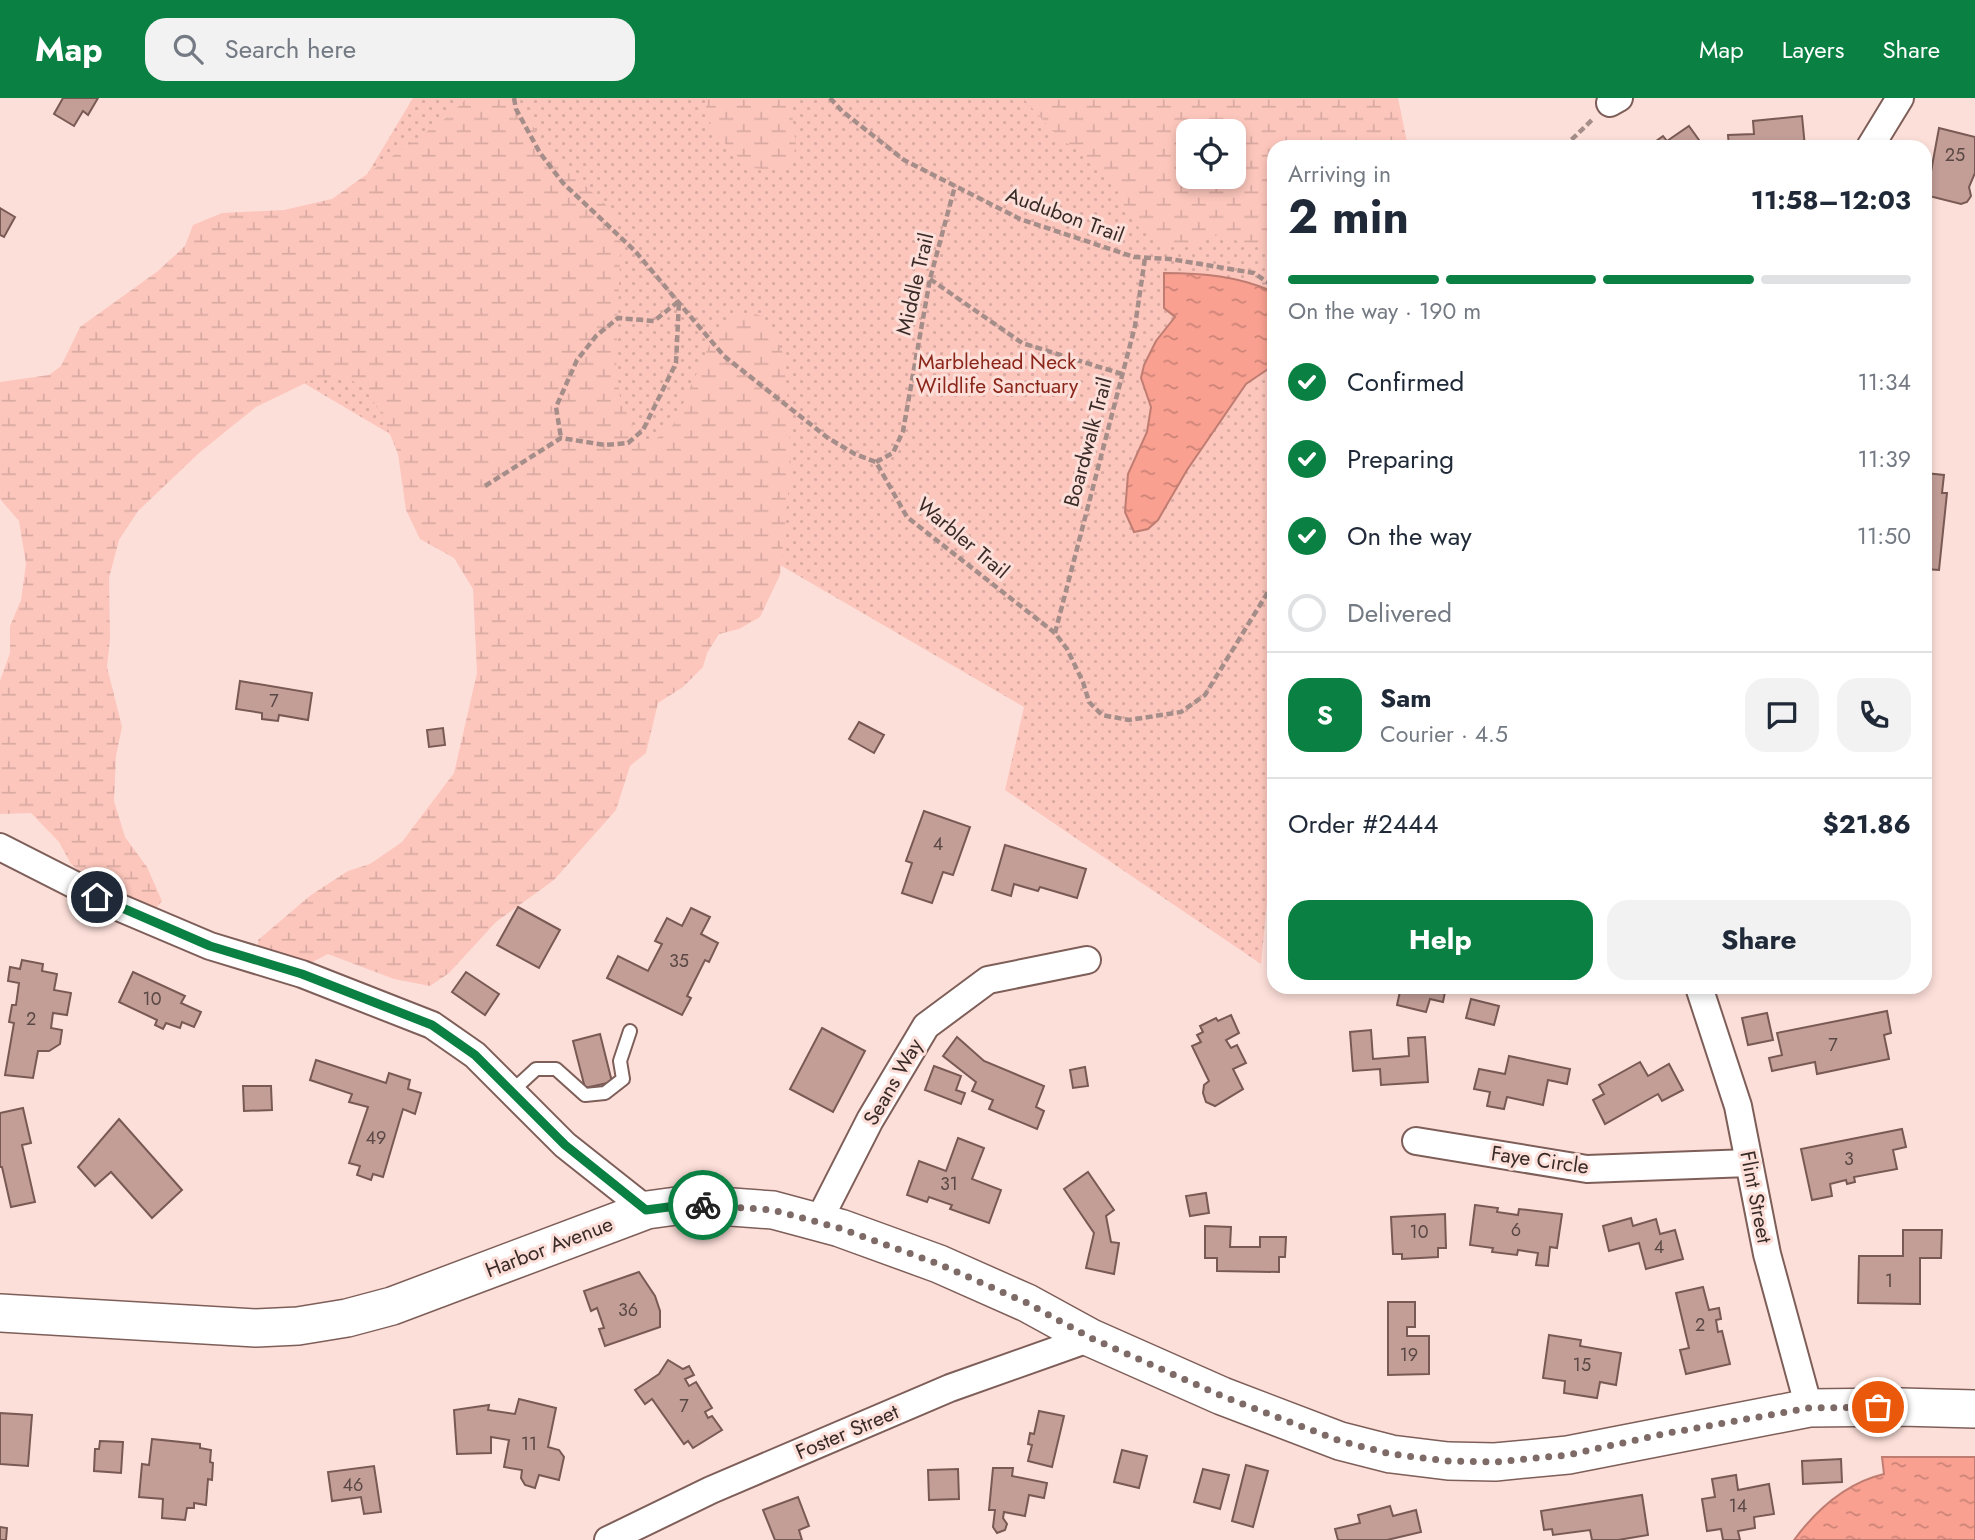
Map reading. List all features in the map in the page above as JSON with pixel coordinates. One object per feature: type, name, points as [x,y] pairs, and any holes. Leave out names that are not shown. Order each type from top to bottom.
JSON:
[{"type":"main road","name":"Harbor Avenue","points":[[0,1312],[256,1328],[298,1326],[392,1306],[646,1210],[691,1204],[773,1210],[818,1222],[939,1264],[1027,1303],[1091,1338],[1222,1396],[1340,1441],[1391,1454],[1448,1461],[1495,1462],[1568,1455],[1663,1434],[1809,1408],[1975,1409]]},
{"type":"street","points":[[1874,140],[1900,98]]},
{"type":"street","points":[[0,847],[118,907],[198,941],[302,974],[432,1025],[475,1055],[565,1145],[646,1210]]},
{"type":"street","name":"Seans Way","points":[[818,1222],[870,1119],[926,1026],[988,980],[1087,960]]},
{"type":"street","name":"Flint Street","points":[[1701,994],[1738,1106],[1767,1254],[1809,1408]]},
{"type":"street","name":"Faye Circle","points":[[1416,1141],[1587,1169],[1749,1163]]},
{"type":"street","name":"Foster Street","points":[[608,1540],[711,1490],[950,1388],[1091,1338]]},
{"type":"lane","points":[[511,1092],[536,1069],[556,1069],[585,1095],[605,1093],[623,1079],[620,1061],[630,1031]]},
{"type":"path","points":[[514,98],[516,109],[540,153],[562,183],[635,251],[724,356],[828,438],[855,454],[876,462]]},
{"type":"path","name":"Audubon Trail","points":[[830,98],[842,111],[904,160],[1020,219],[1135,257],[1170,259],[1254,273],[1267,282]]},
{"type":"path","points":[[1572,140],[1615,101]]},
{"type":"path","name":"Middle Trail","points":[[876,462],[893,453],[903,431],[930,279],[955,186]]},
{"type":"path","name":"Boardwalk Trail","points":[[1055,633],[1135,326],[1145,258]]},
{"type":"path","points":[[930,279],[1022,343],[1122,374]]},
{"type":"path","points":[[485,485],[562,438],[605,445],[628,443],[643,430],[676,363],[679,301]]},
{"type":"path","points":[[562,438],[556,407],[577,360],[596,335],[618,318],[654,321],[679,301]]},
{"type":"path","name":"Warbler Trail","points":[[876,462],[906,516],[1055,633],[1068,649],[1083,682],[1088,702],[1102,715],[1129,720],[1181,712],[1205,695],[1267,594]]},
{"type":"green space","name":"Marblehead Neck Wildlife Sanctuary","points":[[413,98],[1378,98],[1289,140],[1267,140],[1267,902],[1261,964],[1005,790],[1024,707],[694,515],[649,587],[258,356]]},
{"type":"green space","points":[[467,98],[515,98],[550,153],[609,208],[621,236],[616,360],[620,398],[634,429],[642,439],[655,440],[674,424],[709,346],[726,322],[750,312],[764,317],[783,353],[791,464],[780,575],[760,617],[739,629],[719,634],[707,653],[703,667],[683,687],[658,703],[646,753],[630,766],[616,810],[554,880],[496,922],[449,973],[430,986],[394,979],[328,954],[303,967],[258,951],[258,940],[311,895],[348,871],[370,864],[402,842],[454,773],[477,673],[473,589],[454,558],[420,539],[406,510],[398,454],[383,417],[365,389],[348,378],[314,379],[256,407],[199,453],[138,511],[119,540],[109,578],[110,639],[107,667],[122,727],[116,756],[114,801],[125,837],[147,867],[162,901],[152,913],[108,895],[71,864],[59,842],[31,813],[0,814],[0,681],[10,653],[10,626],[21,600],[26,564],[19,521],[0,499],[0,382],[49,375],[61,366],[80,327],[158,271],[185,246],[193,225],[222,213],[284,210],[332,199],[449,116]]},
{"type":"green space","points":[[706,98],[790,98],[796,146],[790,166],[770,170],[752,168],[730,150],[706,117]]},
{"type":"green space","points":[[1023,98],[1398,98],[1407,140],[1267,140],[1267,253],[1256,246],[1217,235],[1184,247],[1157,243],[1134,223],[1107,175],[1082,152],[1061,140]]},
{"type":"water","points":[[1164,273],[1220,276],[1267,289],[1267,370],[1246,384],[1187,470],[1158,520],[1148,529],[1134,532],[1125,512],[1128,474],[1147,432],[1151,407],[1141,378],[1144,365],[1156,341],[1175,317],[1164,308]]},
{"type":"water","points":[[1882,1457],[1975,1457],[1975,1540],[1794,1540],[1812,1518],[1833,1499],[1857,1484],[1884,1474]]},
{"type":"building","points":[[63,98],[98,98],[88,115],[83,111],[74,126],[54,114]]},
{"type":"building","points":[[1802,116],[1804,140],[1728,140],[1728,135],[1754,134],[1753,121]]},
{"type":"building","points":[[1689,126],[1699,140],[1668,140]]},
{"type":"building","points":[[1939,128],[1975,137],[1975,173],[1969,187],[1971,196],[1967,202],[1961,204],[1932,197],[1932,166]]},
{"type":"building","points":[[0,208],[15,217],[4,237],[0,235]]},
{"type":"building","points":[[1932,474],[1944,475],[1942,493],[1947,493],[1939,570],[1932,570]]},
{"type":"building","points":[[240,681],[312,693],[308,720],[279,715],[278,721],[262,719],[262,713],[236,709]]},
{"type":"building","points":[[859,722],[884,735],[874,753],[849,739]]},
{"type":"building","points":[[443,728],[445,745],[429,747],[427,730]]},
{"type":"building","points":[[924,811],[970,827],[953,875],[943,872],[932,903],[902,893],[912,863],[906,861]]},
{"type":"building","points":[[1005,845],[1086,869],[1077,898],[1040,887],[1038,891],[1014,884],[1011,896],[992,890]]},
{"type":"building","points":[[518,907],[560,930],[539,968],[497,945]]},
{"type":"building","points":[[691,908],[710,917],[701,934],[718,943],[709,962],[705,960],[687,996],[691,998],[682,1015],[607,978],[618,956],[648,971],[662,944],[655,941],[667,918],[682,926]]},
{"type":"building","points":[[22,960],[43,964],[42,971],[57,974],[54,990],[71,993],[67,1015],[53,1013],[51,1028],[62,1030],[60,1044],[49,1051],[38,1051],[33,1078],[5,1075],[14,1023],[9,1022],[12,1005],[16,1005],[19,983],[8,981],[10,967],[20,969]]},
{"type":"building","points":[[133,972],[185,996],[181,1003],[201,1012],[194,1027],[182,1022],[180,1028],[166,1023],[163,1029],[155,1025],[157,1020],[119,1002]]},
{"type":"building","points":[[466,972],[499,994],[485,1015],[452,992]]},
{"type":"building","points":[[1399,994],[1445,994],[1443,1002],[1430,999],[1426,1012],[1397,1005]]},
{"type":"building","points":[[1471,999],[1499,1006],[1494,1025],[1466,1018]]},
{"type":"building","points":[[1887,1011],[1891,1033],[1884,1035],[1889,1059],[1817,1074],[1815,1062],[1772,1071],[1769,1058],[1782,1055],[1777,1033]]},
{"type":"building","points":[[1767,1013],[1773,1040],[1748,1045],[1742,1018]]},
{"type":"building","points":[[1231,1015],[1239,1033],[1226,1040],[1231,1048],[1237,1045],[1246,1063],[1233,1069],[1243,1089],[1215,1106],[1206,1102],[1204,1085],[1209,1081],[1192,1046],[1201,1042],[1197,1035],[1203,1032],[1200,1026],[1216,1018],[1218,1021]]},
{"type":"building","points":[[822,1028],[865,1051],[833,1112],[790,1089]]},
{"type":"building","points":[[1371,1030],[1373,1059],[1409,1056],[1408,1038],[1425,1037],[1428,1082],[1381,1085],[1380,1069],[1353,1071],[1350,1032]]},
{"type":"building","points":[[600,1034],[612,1082],[585,1088],[573,1041]]},
{"type":"building","points":[[957,1037],[984,1061],[1044,1086],[1036,1107],[1044,1111],[1037,1129],[989,1109],[993,1100],[972,1091],[976,1082],[943,1056]]},
{"type":"building","points":[[1509,1056],[1570,1069],[1567,1084],[1548,1080],[1543,1105],[1507,1097],[1504,1109],[1487,1106],[1490,1092],[1474,1089],[1479,1069],[1505,1074]]},
{"type":"building","points":[[316,1060],[386,1083],[389,1073],[410,1080],[408,1089],[421,1093],[415,1114],[403,1109],[383,1177],[373,1174],[371,1180],[357,1175],[360,1166],[349,1163],[368,1107],[349,1102],[352,1094],[310,1080]]},
{"type":"building","points":[[1640,1062],[1648,1076],[1669,1064],[1683,1090],[1662,1101],[1658,1094],[1605,1124],[1593,1100],[1604,1094],[1599,1085]]},
{"type":"building","points":[[934,1066],[961,1076],[956,1090],[965,1093],[961,1104],[925,1090]]},
{"type":"building","points":[[1085,1067],[1088,1086],[1073,1088],[1070,1070]]},
{"type":"building","points":[[243,1086],[271,1086],[272,1110],[244,1111]]},
{"type":"building","points":[[23,1108],[31,1143],[22,1145],[35,1202],[11,1207],[0,1167],[0,1113]]},
{"type":"building","points":[[119,1119],[182,1190],[152,1218],[111,1172],[95,1186],[78,1167]]},
{"type":"building","points":[[1902,1129],[1906,1147],[1893,1150],[1897,1169],[1854,1177],[1855,1182],[1847,1184],[1846,1180],[1830,1184],[1832,1196],[1812,1200],[1801,1149]]},
{"type":"building","points":[[958,1138],[984,1148],[972,1179],[1001,1190],[989,1223],[950,1209],[952,1205],[929,1197],[927,1202],[907,1195],[919,1161],[946,1171]]},
{"type":"building","points":[[1088,1172],[1114,1210],[1106,1216],[1111,1242],[1119,1243],[1114,1274],[1086,1268],[1094,1233],[1064,1189]]},
{"type":"building","points":[[1206,1193],[1209,1213],[1190,1216],[1186,1196]]},
{"type":"building","points":[[1475,1205],[1498,1208],[1497,1212],[1518,1215],[1519,1209],[1562,1214],[1557,1248],[1550,1247],[1548,1266],[1536,1265],[1538,1253],[1518,1250],[1517,1255],[1492,1252],[1493,1248],[1470,1245]]},
{"type":"building","points":[[1445,1214],[1446,1248],[1438,1248],[1438,1257],[1402,1259],[1402,1254],[1393,1254],[1391,1217]]},
{"type":"building","points":[[1631,1218],[1633,1226],[1656,1219],[1660,1234],[1675,1230],[1683,1259],[1646,1269],[1639,1243],[1609,1251],[1603,1226]]},
{"type":"building","points":[[1205,1226],[1231,1227],[1230,1247],[1260,1247],[1260,1237],[1286,1237],[1285,1257],[1279,1257],[1279,1272],[1217,1271],[1217,1258],[1205,1258]]},
{"type":"building","points":[[1903,1230],[1942,1230],[1941,1258],[1920,1258],[1920,1304],[1858,1303],[1859,1256],[1903,1256]]},
{"type":"building","points":[[639,1272],[655,1296],[660,1311],[660,1327],[605,1346],[599,1329],[604,1328],[597,1308],[591,1311],[584,1291]]},
{"type":"building","points":[[1703,1287],[1709,1310],[1719,1308],[1721,1319],[1716,1320],[1718,1332],[1722,1331],[1730,1364],[1686,1374],[1680,1350],[1689,1348],[1676,1293]]},
{"type":"building","points":[[1388,1302],[1415,1302],[1415,1327],[1407,1327],[1407,1336],[1429,1336],[1429,1374],[1388,1375]]},
{"type":"building","points":[[1549,1335],[1581,1340],[1580,1346],[1621,1353],[1616,1385],[1600,1382],[1597,1398],[1564,1393],[1565,1381],[1543,1378]]},
{"type":"building","points":[[668,1360],[683,1369],[689,1366],[694,1375],[685,1379],[689,1386],[696,1382],[712,1408],[705,1412],[708,1418],[712,1416],[722,1430],[693,1448],[688,1441],[684,1444],[652,1399],[645,1404],[635,1390],[659,1374]]},
{"type":"building","points":[[519,1399],[556,1408],[548,1447],[559,1450],[564,1457],[559,1480],[539,1475],[535,1488],[525,1485],[521,1478],[522,1470],[504,1467],[509,1440],[491,1437],[491,1453],[457,1454],[454,1410],[489,1405],[488,1410],[515,1414]]},
{"type":"building","points":[[1039,1411],[1064,1416],[1052,1467],[1028,1461],[1032,1445],[1028,1444],[1030,1433],[1034,1434]]},
{"type":"building","points":[[0,1413],[32,1415],[28,1466],[0,1464]]},
{"type":"building","points":[[152,1439],[200,1444],[200,1448],[211,1450],[212,1480],[208,1479],[206,1505],[194,1503],[194,1508],[187,1508],[185,1520],[162,1518],[163,1499],[139,1497],[142,1464],[149,1465]]},
{"type":"building","points":[[100,1441],[123,1442],[121,1473],[94,1471],[95,1449],[99,1449]]},
{"type":"building","points":[[1122,1450],[1147,1456],[1139,1488],[1114,1482]]},
{"type":"building","points":[[1841,1459],[1842,1482],[1803,1484],[1802,1461]]},
{"type":"building","points":[[1246,1465],[1268,1471],[1253,1527],[1232,1521]]},
{"type":"building","points":[[374,1466],[381,1512],[364,1514],[361,1497],[332,1501],[328,1472]]},
{"type":"building","points":[[993,1468],[1013,1468],[1012,1476],[1047,1483],[1044,1498],[1029,1495],[1025,1516],[1004,1512],[1003,1518],[1007,1524],[1005,1530],[997,1533],[993,1527],[995,1510],[989,1510]]},
{"type":"building","points":[[958,1469],[959,1499],[929,1500],[928,1470]]},
{"type":"building","points":[[1203,1469],[1229,1475],[1220,1509],[1194,1502]]},
{"type":"building","points":[[1736,1475],[1738,1490],[1769,1484],[1774,1514],[1754,1517],[1755,1528],[1738,1531],[1740,1540],[1723,1540],[1721,1529],[1707,1531],[1702,1499],[1715,1497],[1712,1479]]},
{"type":"building","points":[[1642,1495],[1648,1535],[1618,1540],[1592,1540],[1590,1530],[1553,1535],[1552,1529],[1544,1530],[1541,1511]]},
{"type":"building","points":[[798,1497],[809,1526],[799,1530],[802,1540],[775,1540],[763,1510]]},
{"type":"building","points":[[1390,1506],[1393,1516],[1416,1510],[1421,1532],[1387,1540],[1338,1540],[1335,1529],[1360,1523],[1358,1515]]},
{"type":"building","points":[[0,1527],[7,1528],[6,1540],[0,1540]]},
{"type":"way so far","points":[[703,1205],[773,1210],[839,1228],[939,1264],[1027,1303],[1091,1338],[1222,1396],[1340,1441],[1391,1454],[1448,1461],[1495,1462],[1568,1455],[1663,1434],[1809,1408],[1878,1407]]},
{"type":"route","points":[[97,897],[210,946],[302,974],[408,1013],[432,1025],[475,1055],[565,1145],[646,1210],[703,1205]]}]
